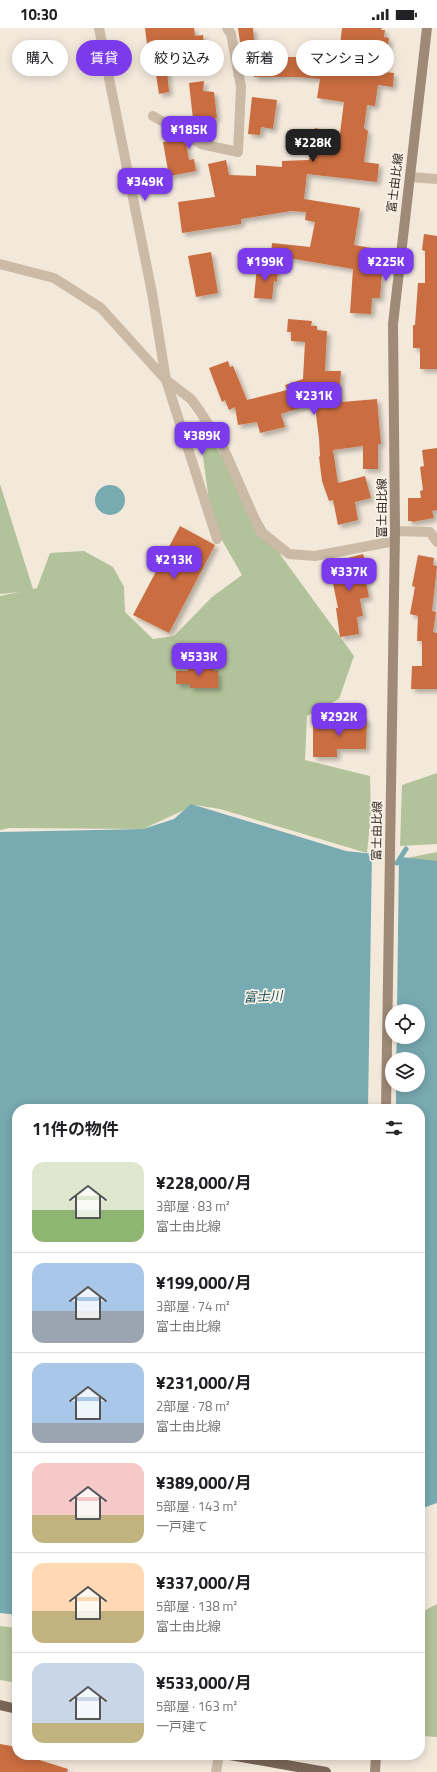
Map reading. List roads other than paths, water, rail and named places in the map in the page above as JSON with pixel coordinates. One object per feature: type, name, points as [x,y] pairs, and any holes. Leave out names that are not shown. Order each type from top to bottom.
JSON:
[{"type":"main road","name":"富士由比線","points":[[386,1104],[395,536],[393,324],[427,28]]},
{"type":"main road","points":[[0,1705],[12,1708]]},
{"type":"main road","points":[[258,1760],[326,1772]]},
{"type":"main road","points":[[375,1772],[376,1760]]},
{"type":"street","points":[[99,28],[152,293],[166,380],[217,539]]},
{"type":"street","points":[[153,116],[201,144],[238,152],[241,87],[231,34],[227,28]]},
{"type":"street","points":[[410,177],[437,179]]},
{"type":"street","points":[[0,264],[54,278],[101,308],[166,380],[190,399],[223,447],[260,531],[289,554],[315,556],[395,536],[430,532],[437,542]]},
{"type":"street","points":[[216,1772],[218,1760]]},
{"type":"water","points":[[110,485],[116,486],[124,494],[124,506],[116,514],[110,515],[104,514],[96,506],[95,500],[96,494],[104,486]]},
{"type":"water","name":"富士川","points":[[191,804],[346,851],[437,861],[437,1503],[425,1507],[425,1104],[12,1104],[12,1614],[0,1613],[0,832],[143,829],[174,819]]},
{"type":"waterway","points":[[397,863],[406,849]]}]
